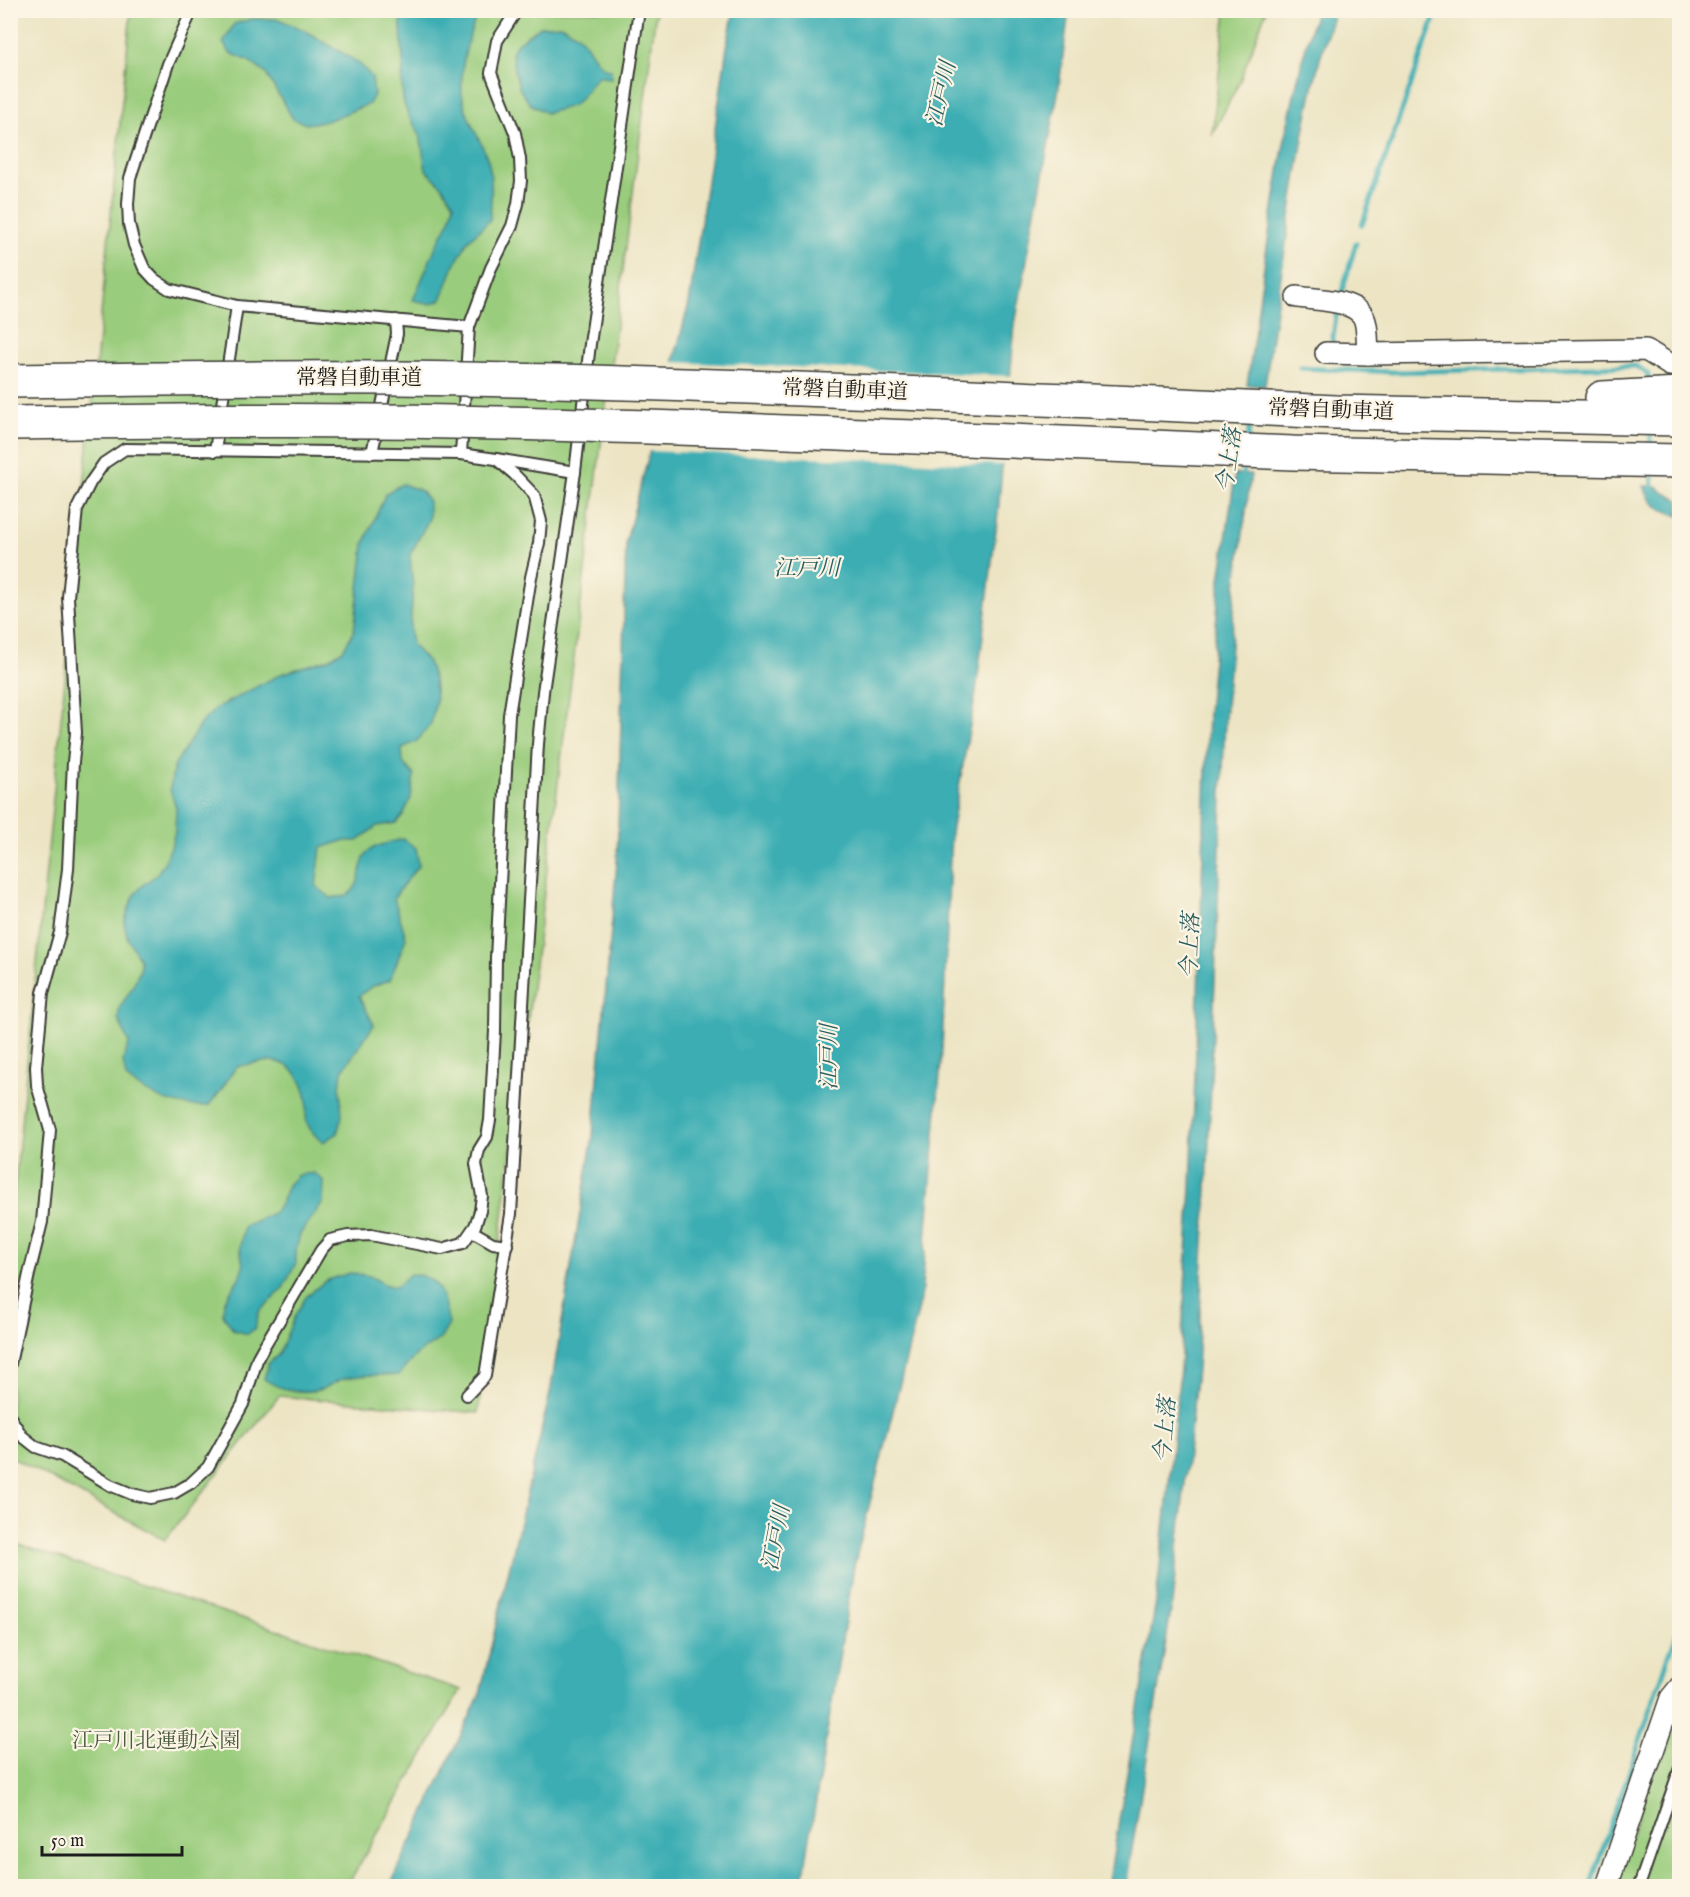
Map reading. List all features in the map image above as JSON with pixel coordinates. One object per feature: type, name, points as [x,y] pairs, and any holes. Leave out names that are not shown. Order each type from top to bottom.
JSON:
[{"type":"highway","name":"常磐自動車道","points":[[10,381],[212,378],[464,379],[788,389],[1336,412],[1680,419]]},
{"type":"highway","points":[[1336,412],[1680,394]]},
{"type":"highway","name":"常磐自動車道","points":[[10,423],[209,420],[452,422],[781,431],[1293,453],[1680,461]]},
{"type":"highway","points":[[1625,460],[1680,466]]},
{"type":"street","points":[[1297,297],[1346,304],[1359,311],[1365,320],[1368,354]]},
{"type":"street","points":[[1326,352],[1368,354],[1646,351],[1670,365],[1680,366]]},
{"type":"street","points":[[1607,1887],[1671,1698],[1680,1687]]},
{"type":"lane","points":[[192,10],[168,64],[130,178],[129,224],[134,245],[144,268],[154,279],[169,289],[237,306],[470,327]]},
{"type":"lane","points":[[461,454],[470,327],[491,268],[512,226],[521,181],[515,133],[491,73],[496,41],[517,10]]},
{"type":"lane","points":[[467,1395],[485,1376],[511,1214],[538,744],[543,692],[575,472],[590,344],[639,10]]},
{"type":"lane","points":[[215,451],[237,306]]},
{"type":"lane","points":[[372,453],[398,334],[396,320]]},
{"type":"lane","points":[[10,1364],[42,1222],[50,1130],[37,1085],[36,1067],[43,993],[60,932],[68,859],[76,733],[68,597],[77,508],[90,483],[104,463],[126,449],[461,454],[575,472]]},
{"type":"lane","points":[[10,1417],[22,1436],[36,1447],[62,1456],[110,1485],[150,1498],[174,1493],[192,1483],[208,1467],[243,1404],[258,1357],[321,1250],[330,1240],[371,1235],[442,1249],[463,1243],[475,1226],[482,1196],[476,1164],[479,1150],[487,1137],[490,1120],[509,715],[541,521],[534,495],[496,459]]},
{"type":"lane","points":[[472,1231],[493,1243],[507,1245]]},
{"type":"lane","points":[[1639,1887],[1680,1768]]},
{"type":"green space","points":[[131,11],[656,11],[478,1413],[279,1396],[165,1540],[11,1457],[11,1225]]},
{"type":"green space","points":[[1226,11],[1266,11],[1240,81],[1212,135]]},
{"type":"green space","name":"江戸川北運動公園","points":[[11,1542],[461,1690],[347,1886],[11,1886]]},
{"type":"green space","points":[[1679,1713],[1679,1886],[1614,1886],[1673,1716]]},
{"type":"water","points":[[400,11],[479,11],[465,54],[462,90],[465,108],[489,164],[490,220],[468,241],[453,268],[441,300],[430,304],[413,300],[450,220],[454,204],[442,186],[426,170],[420,135],[408,115],[403,100]]},
{"type":"water","name":"江戸川","points":[[734,11],[1069,11],[1058,93],[1015,324],[998,513],[976,692],[951,832],[942,1050],[921,1300],[854,1566],[804,1874],[800,1886],[390,1886],[480,1694],[550,1393],[593,1135],[617,862],[626,541],[689,303]]},
{"type":"water","points":[[1316,11],[1335,11],[1315,80],[1305,127],[1265,386],[1247,385],[1283,150],[1292,103]]},
{"type":"water","points":[[251,19],[278,19],[304,30],[359,63],[372,77],[374,95],[369,104],[327,121],[306,124],[293,119],[266,74],[249,61],[230,53],[223,43],[234,24]]},
{"type":"water","points":[[561,25],[580,37],[598,62],[611,70],[611,79],[599,76],[576,103],[546,113],[530,104],[520,90],[512,53],[517,43],[541,26]]},
{"type":"water","points":[[1235,474],[1251,474],[1236,585],[1225,718],[1207,1189],[1197,1369],[1172,1604],[1126,1886],[1108,1886],[1156,1601],[1180,1369],[1191,1187],[1208,714],[1220,581]]},
{"type":"water","points":[[402,484],[420,490],[429,501],[429,519],[410,555],[413,588],[410,631],[412,645],[428,662],[434,680],[436,700],[431,724],[416,742],[402,748],[403,763],[414,775],[411,798],[403,815],[396,823],[377,826],[358,841],[343,841],[321,848],[316,886],[331,898],[345,896],[355,887],[363,861],[370,850],[403,839],[416,849],[419,865],[394,898],[406,938],[390,980],[371,987],[359,996],[374,1025],[342,1071],[340,1088],[342,1116],[337,1134],[323,1142],[309,1128],[306,1116],[307,1102],[302,1083],[295,1072],[278,1062],[236,1067],[208,1106],[185,1105],[164,1100],[126,1078],[123,1061],[129,1043],[118,1019],[120,1007],[140,970],[140,960],[128,939],[124,924],[135,894],[155,876],[171,847],[175,831],[176,808],[170,789],[174,766],[201,723],[216,708],[281,674],[329,659],[343,650],[354,631],[364,544],[386,493]]},
{"type":"water","points":[[1644,486],[1659,487],[1661,491],[1679,500],[1679,516],[1653,503]]},
{"type":"water","points":[[314,1173],[324,1181],[323,1202],[300,1234],[296,1263],[282,1290],[259,1312],[255,1328],[248,1334],[233,1330],[223,1314],[224,1302],[239,1278],[243,1266],[240,1247],[244,1226],[273,1213],[281,1203],[288,1185],[298,1175]]},
{"type":"water","points":[[350,1273],[370,1276],[386,1285],[396,1287],[410,1274],[429,1279],[439,1290],[449,1324],[441,1338],[416,1355],[399,1375],[350,1377],[322,1389],[307,1392],[284,1389],[264,1379],[268,1364],[279,1354],[295,1315],[306,1297],[325,1281]]},
{"type":"pier","points":[[670,362],[1013,376],[1005,465],[646,451]]},
{"type":"waterway","points":[[1362,225],[1437,10]]},
{"type":"waterway","points":[[1341,295],[1356,243]]},
{"type":"waterway","points":[[1332,343],[1337,310]]},
{"type":"waterway","points":[[1300,368],[1393,372],[1636,366],[1648,374],[1648,386]]},
{"type":"waterway","name":"今上落","points":[[1248,439],[1250,419]]},
{"type":"waterway","points":[[1650,429],[1651,449]]},
{"type":"waterway","name":"今上落","points":[[1242,481],[1245,460]]},
{"type":"waterway","points":[[1652,471],[1653,491]]},
{"type":"waterway","points":[[1590,1886],[1680,1624]]}]
